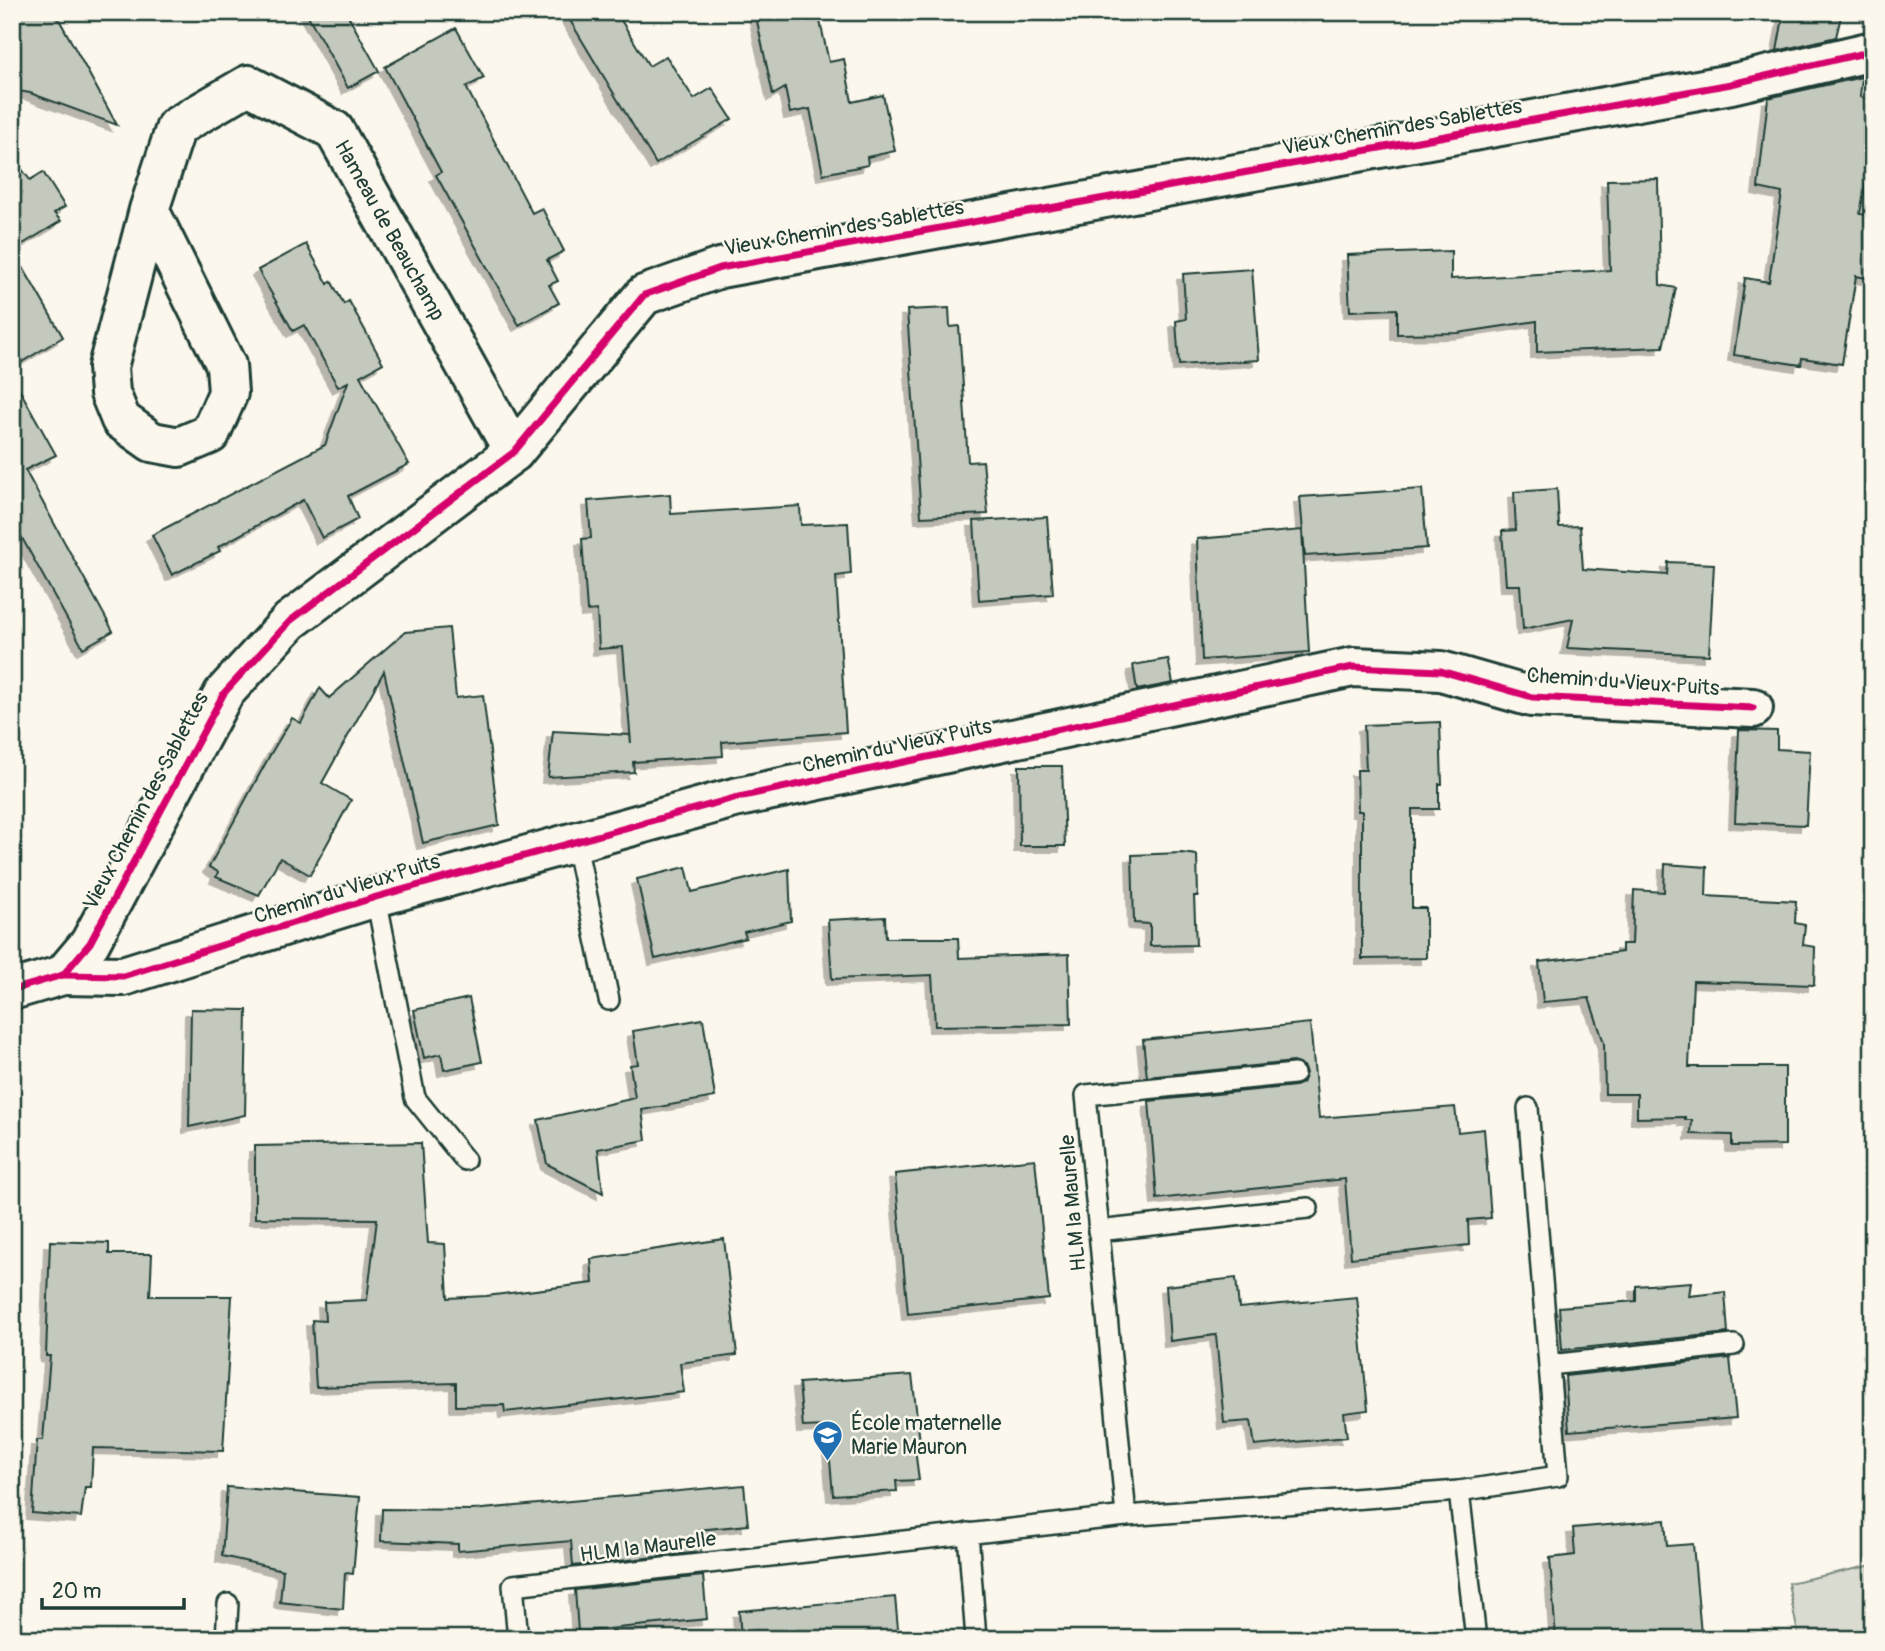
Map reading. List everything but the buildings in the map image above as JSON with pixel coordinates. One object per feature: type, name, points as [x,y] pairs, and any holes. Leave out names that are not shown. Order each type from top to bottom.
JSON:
[{"type":"street","name":"Vieux Chemin des Sablettes","points":[[63,975],[90,943],[224,693],[290,621],[514,452],[644,295],[720,268],[1731,85],[1873,51]]},
{"type":"street","name":"Hameau de Beauchamp","points":[[149,210],[226,365],[228,393],[210,434],[179,447],[152,442],[121,420],[110,393],[108,367],[149,210],[176,127],[248,85],[334,130],[514,452]]},
{"type":"street","name":"Chemin du Vieux Puits","points":[[63,975],[123,976],[376,897],[734,798],[1353,667],[1441,671],[1532,697],[1753,708]]},
{"type":"street","points":[[12,989],[63,975]]},
{"type":"lane","points":[[575,840],[609,999]]},
{"type":"lane","points":[[376,897],[415,1098],[465,1160]]},
{"type":"lane","name":"HLM la Maurelle","points":[[1126,1516],[1086,1095],[1294,1074]]},
{"type":"lane","name":"HLM la Maurelle","points":[[518,1639],[513,1585],[1126,1516],[1459,1491],[1558,1476],[1528,1108]]},
{"type":"lane","points":[[1098,1231],[1308,1208]]},
{"type":"lane","points":[[1549,1365],[1734,1345]]},
{"type":"lane","points":[[1459,1491],[1476,1639]]},
{"type":"lane","points":[[968,1533],[976,1639]]},
{"type":"lane","points":[[226,1639],[228,1604]]},
{"type":"shaded area","points":[[1873,1565],[1873,1639],[1799,1639],[1788,1583]]},
{"type":"cycle path","points":[[12,990],[63,975],[90,943],[224,693],[290,621],[514,452],[644,295],[720,268],[1731,84],[1873,51]]},
{"type":"cycle path","points":[[63,975],[123,976],[376,897],[734,798],[1353,667],[1441,671],[1532,697],[1753,708]]},
{"type":"place","name":"École maternelle Marie Mauron","points":[[828,1462]]}]
